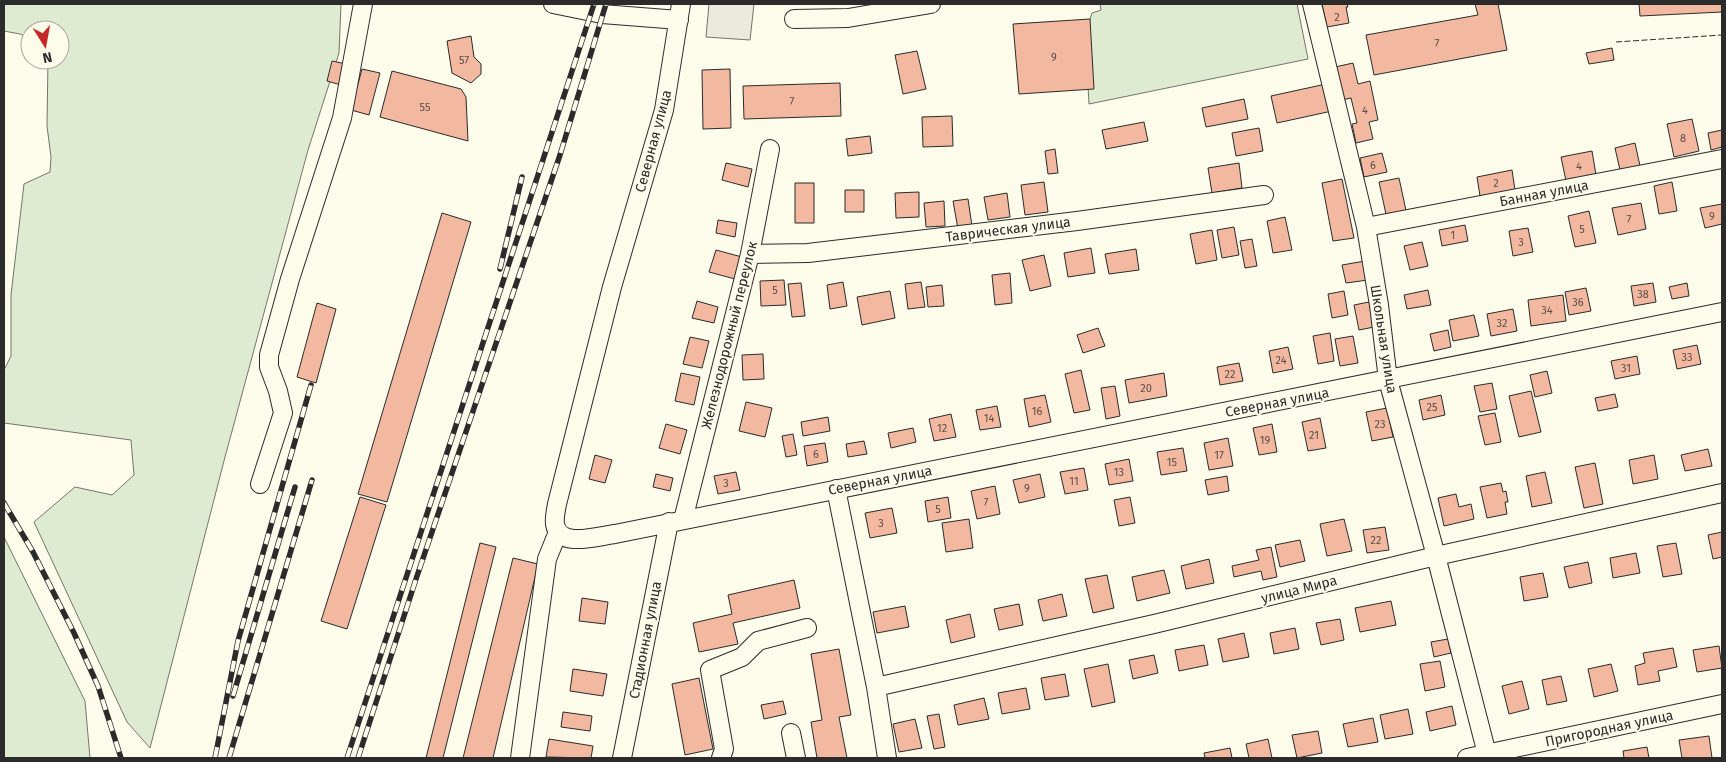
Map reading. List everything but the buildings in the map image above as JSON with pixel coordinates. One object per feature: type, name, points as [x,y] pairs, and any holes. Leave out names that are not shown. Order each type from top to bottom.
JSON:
[{"type":"street","points":[[260,484],[283,413],[278,391],[269,367],[269,355],[290,279],[342,118],[363,4]]},
{"type":"street","points":[[553,4],[602,14],[680,12]]},
{"type":"street","points":[[794,19],[848,18],[931,4]]},
{"type":"street","name":"Школьная улица","points":[[1312,4],[1366,227],[1379,305],[1388,380],[1436,556],[1487,756]]},
{"type":"street","name":"Северная улица","points":[[680,12],[664,110],[612,288],[557,504],[554,523],[558,532],[565,538],[575,540],[615,534],[1722,312]]},
{"type":"street","name":"Железнодорожный переулок","points":[[676,521],[750,254],[770,149]]},
{"type":"street","name":"Банная улица","points":[[1366,227],[1722,159]]},
{"type":"street","name":"Таврическая улица","points":[[750,254],[808,253],[1077,221],[1264,195]]},
{"type":"street","points":[[836,489],[876,687],[887,758]]},
{"type":"street","name":"улица Мира","points":[[876,687],[1154,624],[1436,556],[1722,493]]},
{"type":"street","name":"Стадионная улица","points":[[622,758],[676,521]]},
{"type":"street","points":[[520,758],[548,559],[558,532]]},
{"type":"street","points":[[721,758],[724,749],[710,670],[742,656],[758,641],[807,628]]},
{"type":"street","name":"Пригородная улица","points":[[1467,758],[1487,756],[1722,704]]},
{"type":"street","points":[[791,733],[796,758]]},
{"type":"green space","points":[[4,4],[341,4],[339,53],[308,150],[225,457],[150,748],[127,722],[34,522],[75,487],[112,495],[134,475],[131,440],[4,423],[4,370],[11,356],[11,295],[24,184],[50,172],[51,157],[47,126],[48,70],[70,70],[70,20],[20,20],[20,34],[4,31]]},
{"type":"green space","points":[[1100,4],[1297,4],[1308,59],[1089,104],[1085,34],[1092,13],[1101,10]]},
{"type":"green space","points":[[4,537],[85,701],[90,758],[4,758]]},
{"type":"shaded area","points":[[709,4],[754,4],[750,40],[706,37]]},
{"type":"railway","points":[[347,758],[594,4]]},
{"type":"railway","points":[[358,758],[416,579],[560,155],[606,4]]},
{"type":"railway","points":[[500,269],[522,177]]},
{"type":"railway","points":[[215,758],[238,641],[311,385]]},
{"type":"railway","points":[[229,758],[312,480]]},
{"type":"railway","points":[[233,696],[295,487]]},
{"type":"railway","points":[[4,503],[33,552],[74,633],[98,686],[121,758]]},
{"type":"fence","points":[[1616,42],[1722,35]]}]
